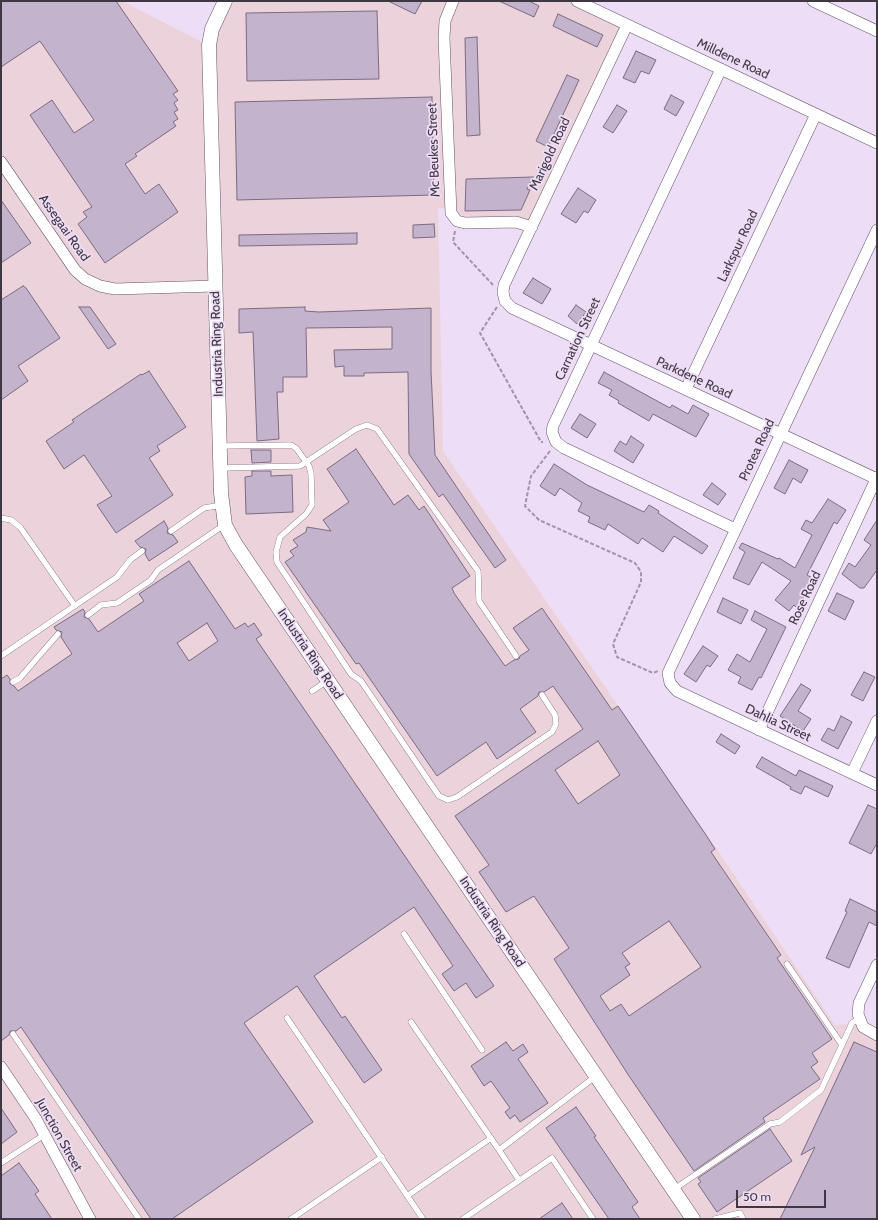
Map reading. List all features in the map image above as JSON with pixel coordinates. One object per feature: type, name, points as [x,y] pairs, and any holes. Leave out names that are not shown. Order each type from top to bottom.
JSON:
[{"type":"street","name":"Industria Ring Road","points":[[225,1],[212,29],[209,45],[220,468],[222,505],[225,525],[236,545],[693,1219]]},
{"type":"street","name":"Mc Beukes Street","points":[[453,1],[446,21],[444,38],[449,208],[453,217],[457,221]]},
{"type":"street","name":"Milldene Road","points":[[577,1],[877,143]]},
{"type":"street","points":[[813,1],[877,31]]},
{"type":"street","name":"Marigold Road","points":[[504,297],[504,285],[627,25]]},
{"type":"street","name":"Carnation Street","points":[[556,442],[552,432],[553,426],[722,69]]},
{"type":"street","name":"Larkspur Road","points":[[686,389],[816,114]]},
{"type":"street","name":"Assegaai Road","points":[[1,162],[71,265],[85,279],[100,286],[115,289],[215,286]]},
{"type":"street","points":[[457,221],[465,223],[516,222],[532,226]]},
{"type":"street","name":"Protea Road","points":[[670,683],[670,668],[877,230]]},
{"type":"street","name":"Parkdene Road","points":[[504,297],[512,308],[877,478]]},
{"type":"street","points":[[556,442],[564,448],[735,529]]},
{"type":"street","name":"Rose Road","points":[[759,730],[877,478]]},
{"type":"street","name":"Dahlia Street","points":[[670,683],[677,691],[877,785]]},
{"type":"street","points":[[852,773],[877,721]]},
{"type":"street","points":[[877,965],[859,1003],[858,1019],[863,1027],[877,1035]]},
{"type":"street","name":"Junction Street","points":[[2,1071],[44,1134],[90,1219]]},
{"type":"lane","points":[[220,468],[296,467],[307,463],[356,428],[367,425],[377,429],[478,571],[479,601],[516,656]]},
{"type":"lane","points":[[220,446],[291,445],[296,448],[307,463],[311,473],[312,505],[306,514],[280,537],[276,552],[277,562],[351,674],[361,681],[436,793],[448,800],[457,797],[548,736],[554,729],[556,719],[554,712],[542,695]]},
{"type":"lane","points":[[171,531],[204,508],[222,505]]},
{"type":"lane","points":[[1,518],[11,520],[20,527],[74,606]]},
{"type":"lane","points":[[88,615],[101,605],[117,603],[152,580],[158,570],[225,525]]},
{"type":"lane","points":[[1,656],[117,577],[130,560],[142,551]]},
{"type":"lane","points":[[13,682],[20,678],[58,634]]},
{"type":"lane","points":[[312,691],[328,680]]},
{"type":"lane","points":[[404,934],[482,1050]]},
{"type":"lane","points":[[787,964],[842,1044]]},
{"type":"lane","points":[[287,1018],[423,1219]]},
{"type":"lane","points":[[673,1190],[770,1124],[780,1122],[817,1094],[830,1073],[852,1023],[858,1019]]},
{"type":"lane","points":[[411,1022],[519,1180]]},
{"type":"lane","points":[[13,1034],[139,1219]]},
{"type":"lane","points":[[499,1150],[597,1076]]},
{"type":"lane","points":[[1,1164],[44,1134]]},
{"type":"lane","points":[[407,1196],[491,1138]]},
{"type":"lane","points":[[291,1219],[382,1158]]},
{"type":"lane","points":[[463,1219],[552,1158],[593,1219]]},
{"type":"lane","points":[[715,1219],[740,1213],[744,1219]]},
{"type":"path","points":[[457,221],[453,242],[504,297],[480,333],[541,442],[556,442]]},
{"type":"path","points":[[556,442],[531,476],[525,506],[539,520],[635,563],[641,572],[641,582],[613,644],[617,657],[653,673],[670,668]]},
{"type":"shaded area","points":[[1,1],[122,1],[208,45],[224,1],[579,1],[628,24],[532,227],[465,224],[449,208],[438,208],[443,451],[716,848],[835,1025],[860,1023],[877,1036],[877,1219],[1,1219]]},
{"type":"building","points":[[1,1],[116,1],[178,91],[173,94],[178,100],[174,103],[178,110],[174,112],[178,119],[173,122],[176,126],[135,154],[137,156],[125,164],[145,194],[159,184],[178,212],[105,263],[78,224],[87,217],[83,212],[92,207],[30,115],[52,100],[74,133],[94,120],[40,41],[1,67]]},
{"type":"building","points":[[388,1],[422,1],[415,14]]},
{"type":"building","points":[[499,1],[529,1],[539,6],[534,17]]},
{"type":"building","points":[[377,11],[379,79],[247,81],[246,13]]},
{"type":"building","points":[[558,14],[603,35],[597,47],[553,26]]},
{"type":"building","points":[[477,37],[480,135],[467,136],[465,38]]},
{"type":"building","points":[[636,51],[656,60],[649,74],[641,71],[635,83],[623,78]]},
{"type":"building","points":[[567,75],[579,80],[548,147],[536,141]]},
{"type":"building","points":[[671,95],[684,102],[676,116],[664,109]]},
{"type":"building","points":[[432,97],[434,195],[237,200],[235,102]]},
{"type":"building","points":[[617,105],[627,111],[613,133],[603,127]]},
{"type":"building","points":[[533,177],[527,189],[530,190],[521,210],[465,211],[466,179]]},
{"type":"building","points":[[578,188],[596,200],[588,213],[584,211],[576,223],[561,214]]},
{"type":"building","points":[[1,200],[31,243],[1,263]]},
{"type":"building","points":[[434,224],[435,237],[413,238],[413,225]]},
{"type":"building","points":[[357,233],[357,244],[239,246],[239,235]]},
{"type":"building","points":[[533,278],[551,289],[542,304],[523,293]]},
{"type":"building","points":[[23,286],[26,288],[60,338],[18,366],[28,381],[1,400],[1,300]]},
{"type":"building","points":[[576,305],[586,312],[577,324],[568,316]]},
{"type":"building","points":[[79,307],[90,307],[116,344],[108,349]]},
{"type":"building","points":[[305,307],[305,311],[319,312],[431,308],[431,371],[435,455],[506,560],[495,568],[443,494],[439,497],[409,454],[408,372],[364,373],[364,376],[344,376],[344,366],[335,367],[334,350],[392,349],[392,327],[306,328],[307,377],[283,377],[283,392],[277,392],[279,439],[257,441],[253,332],[239,333],[239,309]]},
{"type":"building","points":[[149,371],[186,427],[157,446],[160,451],[149,458],[173,495],[116,533],[97,505],[112,496],[84,455],[64,469],[46,441],[74,422],[72,420],[141,374],[142,375]]},
{"type":"building","points":[[604,372],[670,408],[672,405],[688,414],[693,405],[709,414],[696,437],[653,414],[649,421],[618,403],[619,401],[609,395],[612,390],[598,383]]},
{"type":"building","points":[[580,414],[596,424],[587,438],[571,428]]},
{"type":"building","points":[[631,436],[644,445],[633,463],[614,451],[620,441],[626,445]]},
{"type":"building","points":[[356,449],[394,505],[408,495],[419,510],[424,506],[470,576],[452,588],[454,593],[505,666],[514,660],[519,659],[520,656],[529,650],[513,628],[542,608],[612,710],[618,706],[706,835],[715,849],[711,852],[781,955],[777,958],[832,1039],[812,1053],[818,1062],[811,1067],[820,1079],[763,1118],[765,1122],[694,1171],[629,1076],[554,959],[569,948],[534,896],[506,912],[479,872],[489,865],[455,816],[583,729],[553,686],[544,692],[539,692],[538,696],[520,709],[536,732],[497,759],[486,742],[437,776],[359,663],[356,664],[285,562],[294,556],[290,551],[298,546],[293,540],[306,532],[307,527],[331,531],[323,520],[349,502],[327,469]],"holes":[[[598,741],[620,775],[578,804],[555,770]],[[669,921],[701,967],[629,1016],[621,1004],[610,1011],[600,996],[630,975],[625,967],[630,964],[622,953]]]},
{"type":"building","points":[[251,450],[271,450],[271,462],[252,463]]},
{"type":"building","points":[[789,460],[808,470],[801,483],[793,478],[785,494],[774,488]]},
{"type":"building","points":[[554,464],[587,485],[644,512],[649,505],[659,511],[658,513],[708,546],[702,554],[674,536],[663,552],[642,538],[638,544],[608,524],[605,530],[588,522],[590,517],[578,511],[582,503],[560,488],[555,496],[540,486]]},
{"type":"building","points":[[252,471],[271,471],[271,476],[292,475],[293,512],[246,514],[245,477],[252,476]]},
{"type":"building","points":[[712,483],[726,494],[718,505],[703,495]]},
{"type":"building","points":[[828,499],[846,510],[837,524],[834,522],[807,575],[814,579],[797,608],[794,605],[789,611],[775,600],[791,581],[762,562],[749,585],[733,578],[745,552],[739,548],[742,543],[778,559],[779,558],[795,568],[812,535],[801,529],[806,520],[812,523]]},
{"type":"building","points":[[877,520],[877,570],[864,588],[860,588],[842,574],[849,563],[855,567],[871,545],[864,540]]},
{"type":"building","points":[[164,521],[168,528],[167,533],[173,535],[178,542],[149,561],[145,554],[146,549],[140,547],[135,541]]},
{"type":"building","points":[[189,561],[235,629],[245,623],[248,627],[254,623],[262,635],[256,639],[494,986],[476,998],[466,983],[454,991],[442,974],[453,966],[414,907],[314,976],[342,1018],[345,1016],[382,1070],[364,1083],[297,986],[244,1023],[313,1122],[172,1219],[151,1219],[21,1027],[16,1031],[10,1031],[9,1035],[1,1041],[1,679],[7,675],[10,679],[10,684],[18,691],[72,654],[61,637],[62,632],[56,630],[54,627],[83,609],[85,612],[84,617],[89,619],[98,632],[144,601],[139,594]],"holes":[[[207,623],[218,641],[189,661],[177,643]]]},
{"type":"building","points":[[837,593],[854,601],[845,620],[828,611]]},
{"type":"building","points":[[723,598],[748,610],[741,624],[717,612]]},
{"type":"building","points":[[755,611],[786,627],[761,678],[759,677],[752,690],[738,683],[741,677],[728,670],[737,654],[750,662],[767,629],[751,620]]},
{"type":"building","points":[[703,646],[718,656],[710,667],[707,665],[696,682],[684,674]]},
{"type":"building","points":[[864,672],[875,677],[863,701],[851,695]]},
{"type":"building","points":[[801,684],[811,690],[798,711],[811,719],[803,731],[780,716]]},
{"type":"building","points":[[841,716],[852,722],[838,749],[821,740],[828,728],[834,731]]},
{"type":"building","points":[[721,734],[740,746],[735,754],[716,742]]},
{"type":"building","points":[[762,757],[796,776],[799,770],[833,786],[828,797],[805,786],[801,794],[790,789],[791,787],[756,767]]},
{"type":"building","points":[[868,805],[877,809],[877,843],[871,854],[849,843]]},
{"type":"building","points":[[850,899],[877,912],[877,926],[869,922],[849,968],[826,958],[847,912],[845,911]]},
{"type":"building","points":[[506,1042],[513,1051],[523,1044],[528,1052],[518,1059],[548,1103],[520,1122],[515,1115],[510,1119],[505,1112],[510,1108],[491,1081],[484,1086],[471,1066]]},
{"type":"building","points":[[854,1042],[877,1052],[877,1219],[780,1219],[815,1147],[801,1155]]},
{"type":"building","points":[[576,1107],[596,1136],[594,1137],[638,1202],[632,1207],[640,1219],[609,1219],[546,1128]]},
{"type":"building","points":[[1,1108],[17,1132],[1,1144]]},
{"type":"building","points":[[770,1129],[792,1161],[717,1212],[698,1184],[701,1182],[698,1178]]},
{"type":"building","points":[[19,1163],[39,1191],[35,1194],[52,1219],[1,1219],[1,1176]]},
{"type":"building","points":[[562,1203],[573,1219],[539,1219]]}]
